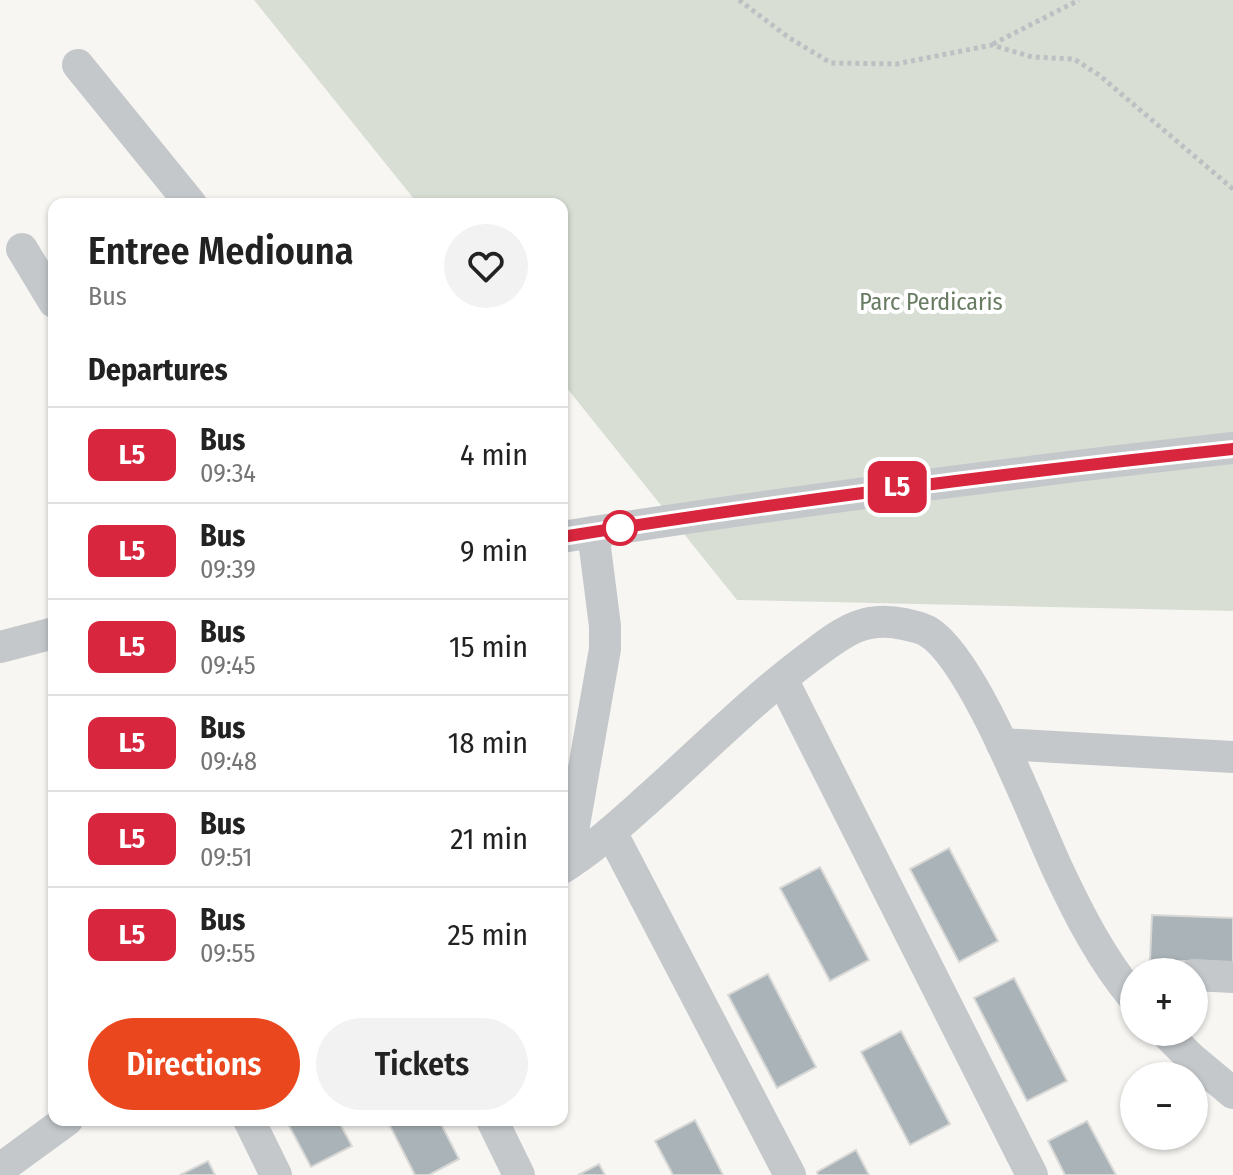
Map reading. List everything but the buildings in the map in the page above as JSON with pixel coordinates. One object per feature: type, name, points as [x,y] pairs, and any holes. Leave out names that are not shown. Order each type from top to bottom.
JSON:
[{"type":"street","points":[[78,65],[186,198]]},
{"type":"street","points":[[22,249],[48,292]]},
{"type":"street","points":[[568,846],[605,649],[605,626],[578,535],[772,504],[1233,448]]},
{"type":"street","points":[[568,864],[611,832],[782,679],[833,639],[869,621],[911,626],[926,631],[944,645],[964,672],[1002,744],[1058,870],[1110,970],[1120,982]]},
{"type":"street","points":[[0,647],[48,635]]},
{"type":"street","points":[[782,679],[1032,1175]]},
{"type":"street","points":[[1002,744],[1233,757]]},
{"type":"street","points":[[611,832],[790,1175]]},
{"type":"street","points":[[1110,970],[1120,971]]},
{"type":"street","points":[[1208,976],[1233,977]]},
{"type":"street","points":[[1179,1046],[1233,1093]]},
{"type":"street","points":[[0,1169],[59,1126]]},
{"type":"street","points":[[252,1126],[276,1175]]},
{"type":"street","points":[[495,1126],[519,1175]]},
{"type":"path","points":[[739,0],[788,37],[831,63],[896,64],[992,45],[1079,0]]},
{"type":"path","points":[[992,45],[1032,57],[1074,59],[1099,75],[1233,189]]},
{"type":"green space","name":"Parc Perdicaris","points":[[254,0],[1233,0],[1233,611],[737,600],[568,389],[568,198],[413,198]]},
{"type":"bus line","name":"L5","points":[[568,536],[772,504],[1007,473],[1233,449]]}]
